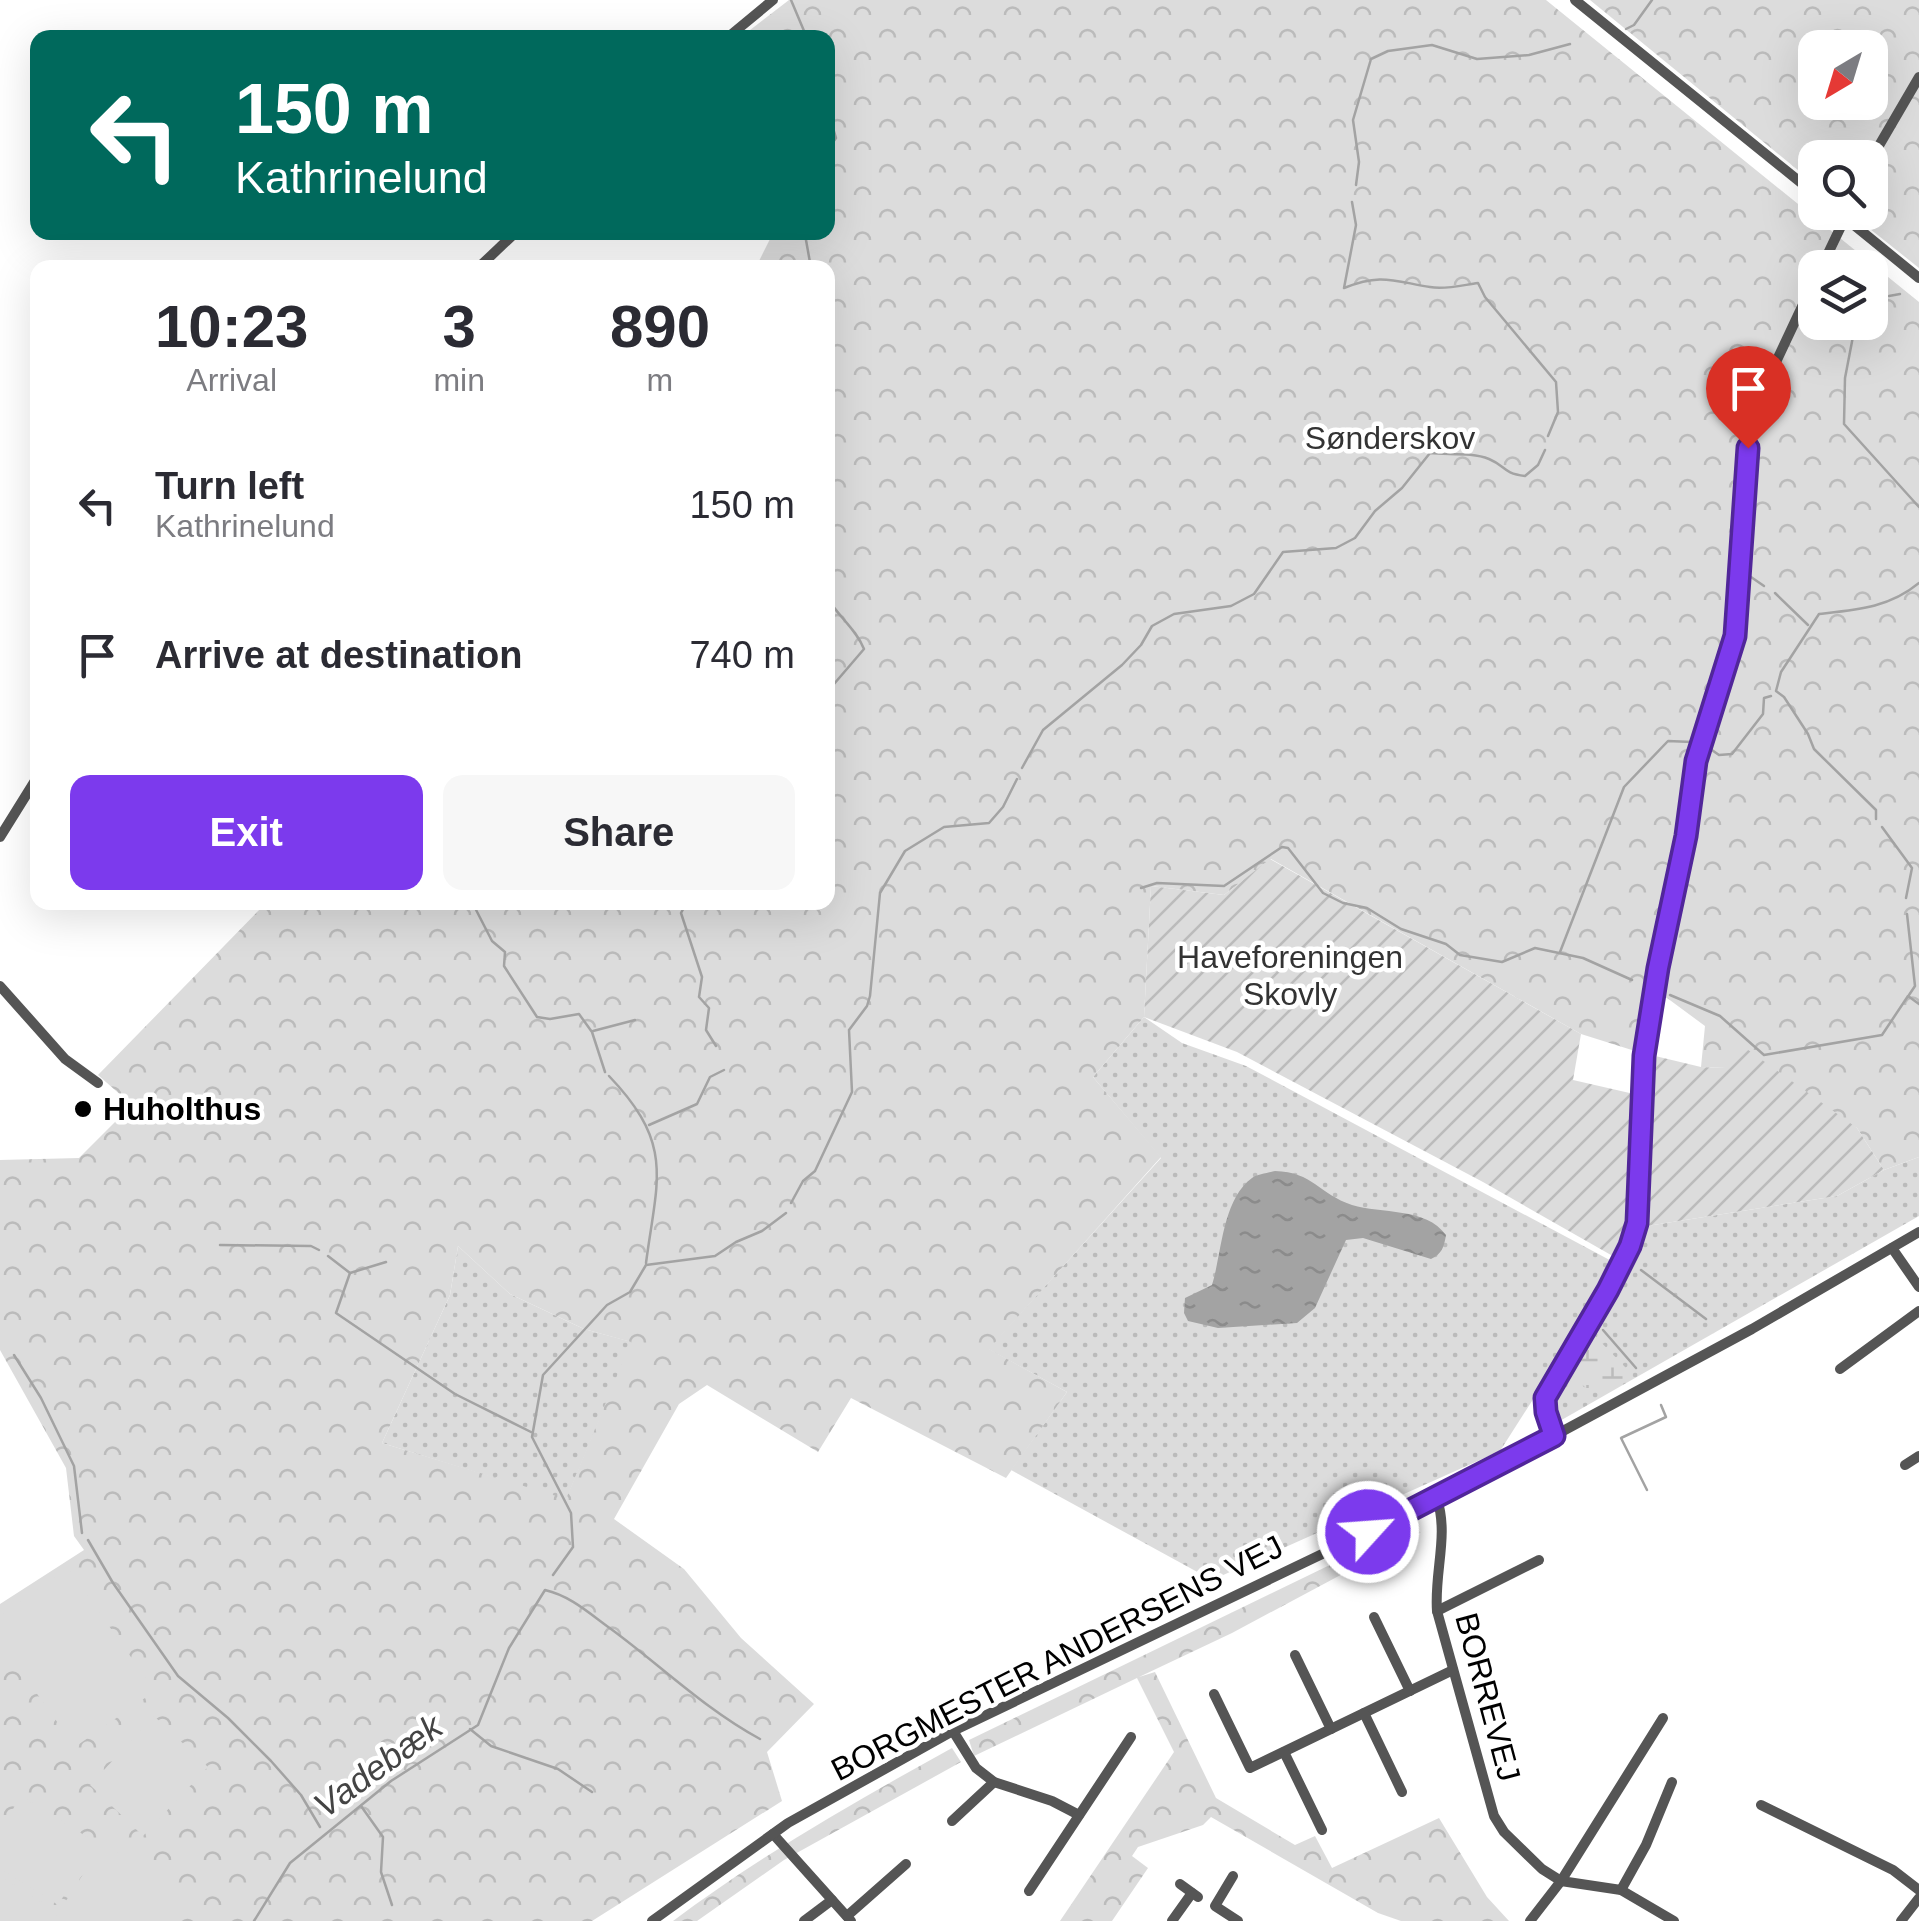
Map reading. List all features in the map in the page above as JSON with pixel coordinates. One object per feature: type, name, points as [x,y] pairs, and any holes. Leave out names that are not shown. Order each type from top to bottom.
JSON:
[{"type":"street","points":[[737,30],[773,0]]},
{"type":"street","points":[[1575,0],[1798,180]]},
{"type":"street","points":[[1883,140],[1919,76]]},
{"type":"street","points":[[1861,230],[1919,278]]},
{"type":"street","points":[[486,260],[508,240]]},
{"type":"street","points":[[1554,1436],[1545,1398],[1608,1290],[1637,1223],[1644,1056],[1686,836],[1696,761],[1735,636],[1750,428],[1761,394],[1798,315]]},
{"type":"street","points":[[0,837],[30,789]]},
{"type":"street","points":[[0,986],[65,1059],[98,1083]]},
{"type":"street","name":"BORGMESTER ANDERSENS VEJ","points":[[652,1921],[772,1834],[953,1732],[1437,1499],[1752,1329],[1919,1232]]},
{"type":"street","points":[[1892,1248],[1919,1286]]},
{"type":"street","points":[[1840,1369],[1919,1311]]},
{"type":"street","points":[[1905,1466],[1919,1456]]},
{"type":"street","name":"BORREVEJ","points":[[1437,1499],[1443,1518],[1435,1584],[1437,1611],[1494,1816],[1504,1832],[1542,1868],[1561,1880],[1621,1890],[1674,1921]]},
{"type":"street","points":[[1437,1611],[1539,1560]]},
{"type":"street","points":[[1374,1617],[1410,1691]]},
{"type":"street","points":[[1295,1655],[1331,1729]]},
{"type":"street","points":[[1214,1694],[1250,1768],[1453,1670]]},
{"type":"street","points":[[1364,1713],[1402,1792]]},
{"type":"street","points":[[1530,1921],[1561,1880],[1662,1718]]},
{"type":"street","points":[[953,1732],[976,1768],[994,1782],[1052,1801],[1080,1815]]},
{"type":"street","points":[[1029,1891],[1131,1737]]},
{"type":"street","points":[[1284,1752],[1322,1830]]},
{"type":"street","points":[[952,1821],[994,1782]]},
{"type":"street","points":[[1621,1890],[1646,1845],[1672,1782]]},
{"type":"street","points":[[1761,1806],[1893,1870],[1919,1890]]},
{"type":"street","points":[[772,1834],[849,1918],[906,1864]]},
{"type":"street","points":[[1234,1876],[1215,1906],[1238,1921]]},
{"type":"street","points":[[1172,1921],[1195,1895],[1180,1884]]},
{"type":"street","points":[[1901,1921],[1919,1898]]},
{"type":"street","points":[[804,1921],[832,1900]]},
{"type":"green space","name":"Sønderskov","points":[[789,0],[1546,0],[1798,204],[1798,230],[1830,230],[1855,250],[1798,250],[1798,340],[1888,340],[1888,277],[1919,302],[1919,1157],[1884,1170],[1857,1128],[1725,1068],[1701,1067],[1705,1026],[1663,995],[1647,991],[1635,1051],[1581,1034],[1271,859],[1224,895],[1151,886],[1144,1017],[1093,1077],[1161,1157],[989,1349],[1067,1392],[1006,1478],[851,1398],[818,1452],[707,1385],[679,1404],[614,1519],[684,1569],[741,1638],[814,1704],[767,1752],[782,1801],[592,1921],[0,1921],[0,1604],[84,1550],[74,1536],[66,1468],[0,1350],[0,1160],[79,1158],[132,1105],[98,1075],[259,910],[835,910],[835,260],[760,260],[770,240],[835,240],[835,30],[750,30]],"holes":[[[458,1246],[510,1294],[584,1329],[631,1342],[566,1499],[382,1443],[450,1295]]]},
{"type":"green space","points":[[1590,0],[1919,0],[1919,268],[1871,230],[1888,230],[1888,140],[1798,140],[1798,170]]},
{"type":"green space","name":"Haveforeningen Skovly","points":[[1270,859],[1581,1034],[1573,1080],[1634,1094],[1631,1216],[1618,1259],[1483,1182],[1237,1052],[1144,1017],[1151,886],[1224,895]]},
{"type":"green space","points":[[1144,1017],[1182,1043],[1246,1066],[1619,1265],[1500,1451],[1212,1580],[1011,1470],[1067,1392],[988,1349],[1161,1158],[1093,1077]]},
{"type":"green space","points":[[1744,1047],[1857,1128],[1884,1170],[1837,1196],[1647,1226],[1651,1055],[1701,1067],[1725,1068]]},
{"type":"green space","points":[[1919,1157],[1919,1216],[1558,1422],[1554,1394],[1559,1380],[1604,1312],[1647,1226],[1837,1196],[1884,1170]]},
{"type":"green space","points":[[458,1246],[510,1294],[584,1329],[632,1342],[566,1500],[382,1443],[450,1295]]},
{"type":"green space","points":[[1595,1336],[1625,1367],[1625,1380],[1607,1388],[1586,1388],[1569,1373]]},
{"type":"green space","points":[[1398,1532],[1421,1532],[1232,1633],[1139,1677],[1155,1672],[1216,1798],[1295,1845],[1315,1836],[1332,1868],[1439,1818],[1487,1897],[1509,1921],[1401,1921],[1378,1913],[1211,1817],[1203,1825],[1138,1847],[1132,1856],[1148,1868],[1112,1921],[1060,1921],[1174,1752],[1137,1678],[974,1756],[969,1740]]},
{"type":"green space","points":[[68,1568],[155,1691],[75,1747],[0,1642],[0,1616]]},
{"type":"green space","points":[[154,1716],[208,1767],[143,1836],[90,1785]]},
{"type":"green space","points":[[952,1748],[961,1762],[784,1860],[697,1921],[673,1921],[775,1851]]},
{"type":"green space","points":[[21,1796],[97,1843],[58,1905],[0,1868],[0,1830]]},
{"type":"green space","points":[[103,1843],[183,1893],[166,1921],[53,1921]]},
{"type":"green space","points":[[0,1876],[54,1910],[47,1921],[0,1921]]},
{"type":"water","points":[[1275,1171],[1298,1175],[1352,1205],[1427,1220],[1446,1235],[1442,1250],[1431,1259],[1363,1238],[1346,1240],[1315,1308],[1297,1323],[1218,1328],[1188,1321],[1185,1298],[1212,1285],[1234,1200],[1252,1178]]},
{"type":"waterway","points":[[791,0],[804,30]]},
{"type":"waterway","points":[[1626,29],[1634,25],[1652,0]]},
{"type":"waterway","points":[[1356,185],[1359,162],[1353,120],[1371,59],[1388,51],[1432,45],[1477,59],[1529,55],[1570,44]]},
{"type":"waterway","points":[[835,135],[835,139]]},
{"type":"waterway","points":[[1352,202],[1356,225],[1344,288],[1378,280],[1436,288],[1478,283],[1485,297],[1556,382],[1558,412],[1548,436]]},
{"type":"waterway","points":[[806,240],[810,260]]},
{"type":"waterway","points":[[1889,296],[1900,294]]},
{"type":"waterway","points":[[1852,340],[1845,378],[1844,424],[1919,507]]},
{"type":"waterway","points":[[1022,768],[1043,730],[1122,665],[1152,626],[1174,614],[1231,606],[1254,594],[1283,552],[1336,548],[1355,538],[1430,453],[1482,457],[1525,476],[1538,465],[1545,450]]},
{"type":"waterway","points":[[1751,577],[1764,586]]},
{"type":"waterway","points":[[1876,819],[1876,810],[1814,749],[1784,697],[1776,691],[1781,672],[1819,614],[1884,603],[1919,583]]},
{"type":"waterway","points":[[1775,593],[1808,625]]},
{"type":"waterway","points":[[835,608],[864,649],[835,683]]},
{"type":"waterway","points":[[1709,748],[1719,755],[1732,754],[1763,714],[1764,698],[1771,696]]},
{"type":"waterway","points":[[1560,952],[1624,787],[1668,741],[1692,742]]},
{"type":"waterway","points":[[791,1203],[803,1181],[815,1171],[852,1092],[849,1030],[870,996],[880,893],[905,851],[944,827],[989,823],[1003,807],[1017,779]]},
{"type":"waterway","points":[[1882,827],[1912,868],[1906,898]]},
{"type":"waterway","points":[[1141,888],[1157,883],[1224,886],[1282,847],[1288,848],[1323,893],[1343,903],[1367,908],[1401,929],[1446,944],[1460,955],[1502,962],[1535,948],[1583,958],[1632,980]]},
{"type":"waterway","points":[[476,910],[492,941],[505,952],[504,966],[537,1017],[579,1014],[592,1032],[605,1072]]},
{"type":"waterway","points":[[683,910],[702,977],[699,997],[709,1008],[706,1030],[716,1046]]},
{"type":"waterway","points":[[1907,914],[1915,986],[1909,995]]},
{"type":"waterway","points":[[1670,995],[1720,1016],[1764,1055],[1882,1035],[1908,996],[1919,1004]]},
{"type":"waterway","points":[[593,1031],[635,1020]]},
{"type":"waterway","points":[[649,1125],[697,1104],[710,1077],[724,1070]]},
{"type":"waterway","points":[[609,1076],[630,1100],[653,1143],[657,1185],[646,1263]]},
{"type":"waterway","points":[[553,1575],[573,1547],[571,1513],[532,1437],[543,1375],[607,1305],[630,1292],[646,1265],[715,1256],[786,1213]]},
{"type":"waterway","points":[[220,1245],[311,1246],[319,1250]]},
{"type":"waterway","points":[[328,1256],[350,1273],[336,1313],[455,1394],[531,1432]]},
{"type":"waterway","points":[[350,1273],[386,1262]]},
{"type":"waterway","points":[[1641,1270],[1706,1319]]},
{"type":"waterway","points":[[1603,1330],[1636,1368]]},
{"type":"waterway","points":[[14,1355],[41,1398],[74,1466],[82,1533]]},
{"type":"waterway","points":[[1647,1490],[1621,1438],[1666,1417],[1661,1405]]},
{"type":"waterway","points":[[88,1540],[178,1676],[271,1761],[301,1795],[320,1827]]},
{"type":"waterway","name":"Vadebæk","points":[[254,1921],[290,1863],[391,1781],[478,1725],[509,1648],[545,1590],[580,1606],[702,1701],[760,1739]]},
{"type":"waterway","points":[[470,1729],[491,1746],[558,1769],[592,1792]]},
{"type":"waterway","points":[[361,1806],[383,1837],[381,1872],[392,1905]]},
{"type":"place","name":"Huholthus","points":[[83,1109]]},
{"type":"route","points":[[1368,1532],[1554,1436],[1545,1398],[1630,1246],[1639,1206],[1644,1056],[1658,968],[1686,836],[1696,761],[1735,636],[1748,448]]}]
